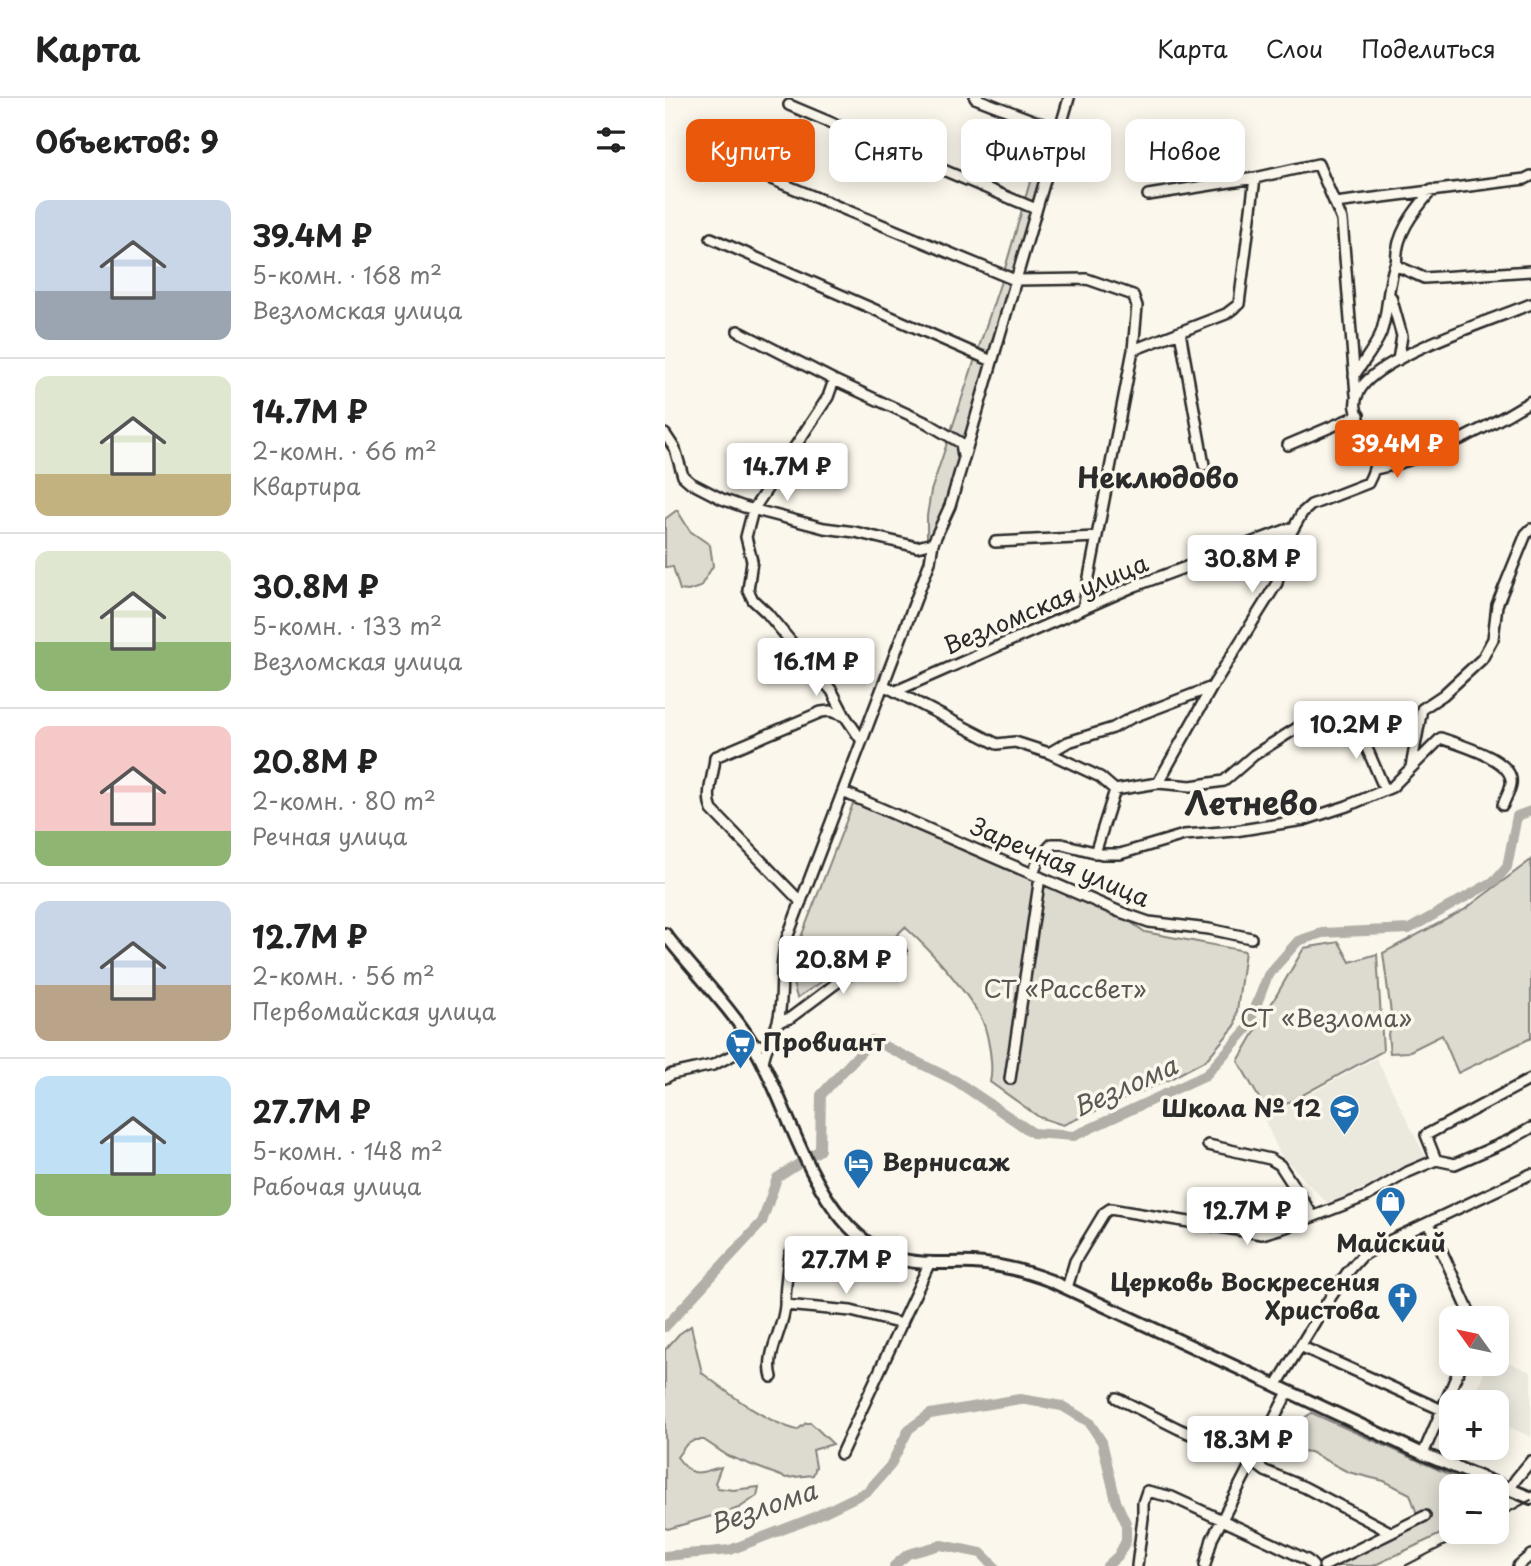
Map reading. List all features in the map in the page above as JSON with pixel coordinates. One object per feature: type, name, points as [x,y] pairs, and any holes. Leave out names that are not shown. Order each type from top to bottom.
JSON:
[{"type":"main road","points":[[665,934],[738,1021],[763,1064],[814,1176],[847,1223],[874,1246],[893,1257],[930,1262],[976,1263],[1015,1269],[1067,1288],[1471,1474]]},
{"type":"main road","points":[[1509,1490],[1529,1497]]},
{"type":"street","points":[[975,98],[1029,119]]},
{"type":"street","points":[[1062,119],[1069,98]]},
{"type":"street","points":[[789,105],[1036,209]]},
{"type":"street","points":[[1148,195],[1255,178],[1318,164],[1342,220],[1356,400],[1359,415],[1375,449],[1375,469],[1368,483],[1311,505],[1291,528],[1283,547],[1277,583],[1212,687],[1158,783]]},
{"type":"street","points":[[1335,203],[1525,179],[1531,176]]},
{"type":"street","points":[[1133,350],[1226,314],[1239,304],[1255,178]]},
{"type":"street","points":[[778,182],[1015,280],[1087,279],[1133,295],[1137,306],[1133,350],[1083,608]]},
{"type":"street","points":[[763,1064],[778,1022],[783,952],[830,813],[843,792],[930,562],[933,542],[950,506],[1044,182]]},
{"type":"street","points":[[1432,190],[1405,226],[1395,254],[1397,266],[1424,278],[1531,271]]},
{"type":"street","points":[[711,238],[992,361]]},
{"type":"street","points":[[1354,376],[1380,335],[1396,261]]},
{"type":"street","points":[[1390,293],[1402,336],[1398,360]]},
{"type":"street","points":[[1356,400],[1366,382],[1398,360],[1531,303]]},
{"type":"street","points":[[738,331],[927,423],[961,443],[964,461]]},
{"type":"street","points":[[1180,332],[1204,465]]},
{"type":"street","points":[[834,380],[828,397],[753,510],[746,537],[752,561],[748,590],[750,596],[826,684],[862,741]]},
{"type":"street","points":[[1375,469],[1411,459],[1489,426],[1531,401]]},
{"type":"street","points":[[1288,445],[1359,415]]},
{"type":"street","points":[[665,435],[675,449],[683,476],[713,495],[753,510],[816,527],[855,532],[917,548],[933,542]]},
{"type":"street","name":"Везломская улица","points":[[896,691],[1135,586],[1291,528]]},
{"type":"street","points":[[1411,769],[1422,709],[1443,695],[1482,659],[1493,639],[1497,605],[1526,534],[1531,529]]},
{"type":"street","points":[[995,542],[1096,537]]},
{"type":"street","points":[[883,685],[997,744],[1015,742],[1049,753],[1063,762],[1100,777],[1115,790]]},
{"type":"street","points":[[1049,753],[1068,742],[1113,728],[1131,718],[1212,687]]},
{"type":"street","points":[[801,902],[712,810],[708,797],[715,757],[821,712],[830,711],[845,716]]},
{"type":"street","points":[[1115,790],[1158,783],[1191,786],[1224,781],[1254,755],[1308,721],[1332,718],[1358,720],[1417,734]]},
{"type":"street","points":[[1358,720],[1385,790]]},
{"type":"street","points":[[1417,734],[1419,744],[1429,749]]},
{"type":"street","points":[[1010,1079],[1039,858],[1052,844],[1094,853],[1120,854],[1184,835],[1234,831],[1304,820],[1385,790],[1400,781],[1441,738],[1489,755],[1509,773],[1512,783],[1503,805]]},
{"type":"street","points":[[1094,853],[1115,790]]},
{"type":"street","name":"Заречная улица","points":[[843,792],[1120,912],[1149,922],[1209,929],[1251,939]]},
{"type":"street","points":[[778,1022],[790,1018],[846,976],[901,952]]},
{"type":"street","points":[[665,1078],[713,1065],[753,1045],[768,1046]]},
{"type":"street","points":[[1436,1160],[1426,1135],[1530,1081]]},
{"type":"street","points":[[1067,1288],[1075,1261],[1104,1213],[1110,1209],[1258,1234],[1286,1227],[1367,1196],[1408,1172],[1436,1160],[1455,1164],[1531,1128]]},
{"type":"street","points":[[1208,1145],[1270,1158],[1280,1165],[1313,1216]]},
{"type":"street","points":[[1276,1386],[1324,1307],[1357,1261],[1389,1241],[1531,1174]]},
{"type":"street","points":[[1429,1223],[1467,1306]]},
{"type":"street","points":[[772,1377],[770,1365],[785,1305],[784,1291],[790,1254]]},
{"type":"street","points":[[841,1454],[930,1262]]},
{"type":"street","points":[[785,1305],[851,1311],[902,1324]]},
{"type":"street","points":[[1300,1346],[1439,1409]]},
{"type":"street","points":[[1205,1565],[1208,1549],[1288,1391]]},
{"type":"street","points":[[1117,1398],[1252,1461],[1265,1471],[1304,1487],[1390,1532]]},
{"type":"street","points":[[1423,1454],[1439,1417]]},
{"type":"street","points":[[1509,1490],[1531,1461]]},
{"type":"street","points":[[1137,1566],[1143,1503],[1147,1491],[1173,1497],[1307,1560],[1313,1566]]},
{"type":"street","points":[[1324,1566],[1425,1516]]},
{"type":"street","points":[[1518,1566],[1531,1555]]},
{"type":"shaded area","name":"Школа № 12","points":[[1376,1058],[1426,1158],[1329,1205],[1280,1154],[1264,1119]]},
{"type":"shaded area","points":[[1509,1363],[1531,1372],[1531,1437],[1509,1427],[1509,1390],[1476,1390],[1483,1376],[1509,1376]]},
{"type":"green space","points":[[1030,182],[1041,182],[944,513],[933,543],[927,543],[931,491],[1004,272]]},
{"type":"green space","points":[[677,510],[690,531],[710,545],[713,566],[700,587],[688,591],[680,590],[673,567],[665,567],[665,519]]},
{"type":"green space","name":"СТ «Рассвет»","points":[[854,801],[1123,917],[1145,932],[1245,951],[1235,1026],[1206,1060],[1168,1080],[1063,1125],[1039,1117],[990,1082],[989,1047],[979,1014],[945,968],[905,927],[880,952],[852,962],[797,998],[789,968]]},
{"type":"green space","points":[[1531,860],[1531,1038],[1458,1073],[1442,1035],[1408,1052],[1390,1053],[1388,1034],[1392,1021],[1383,953],[1464,910]]},
{"type":"green space","name":"СТ «Везлома»","points":[[1339,942],[1350,962],[1377,954],[1383,1051],[1268,1114],[1238,1061],[1304,948]]},
{"type":"green space","points":[[691,1326],[702,1373],[771,1420],[797,1430],[806,1423],[811,1423],[833,1444],[813,1450],[816,1467],[813,1475],[786,1478],[728,1456],[704,1440],[695,1440],[686,1445],[677,1457],[687,1469],[701,1472],[721,1467],[715,1483],[718,1488],[733,1490],[759,1487],[757,1496],[739,1508],[668,1529],[665,1528],[665,1350],[679,1334]]},
{"type":"green space","points":[[1312,1413],[1448,1474],[1439,1474],[1439,1535],[1373,1566],[1331,1566],[1408,1527],[1417,1514],[1410,1494],[1384,1481],[1348,1472],[1310,1452],[1278,1448],[1269,1438],[1278,1420],[1297,1422]]},
{"type":"waterway","name":"Везлома","points":[[665,1327],[762,1222],[777,1178],[820,1150],[821,1095],[872,1040],[956,1081],[1033,1133],[1074,1136],[1206,1075],[1247,1029],[1268,975],[1298,941],[1322,933],[1409,929],[1496,880],[1507,867],[1517,816],[1531,811]]},
{"type":"waterway","name":"Везлома","points":[[665,1556],[730,1550],[810,1519],[868,1491],[890,1466],[909,1429],[930,1414],[1020,1399],[1062,1406],[1089,1422],[1102,1442],[1116,1501],[1126,1523],[1126,1541],[1118,1556],[1107,1566]]},
{"type":"waterway","name":"Везлома","points":[[894,1566],[908,1554],[941,1545],[981,1553],[994,1566]]},
{"type":"railway","points":[[1509,1512],[1531,1500]]},
{"type":"railway","points":[[1405,1566],[1447,1544]]},
{"type":"place","name":"Провиант","points":[[740,1070]]},
{"type":"place","name":"Школа № 12","points":[[1344,1136]]},
{"type":"place","name":"Вернисаж","points":[[859,1190]]},
{"type":"place","name":"Майский","points":[[1391,1229]]},
{"type":"place","name":"Церковь Воскресения Христова","points":[[1403,1324]]},
{"type":"district","name":"Неклюдово","points":[[1158,478]]},
{"type":"district","name":"Летнево","points":[[1251,804]]}]
